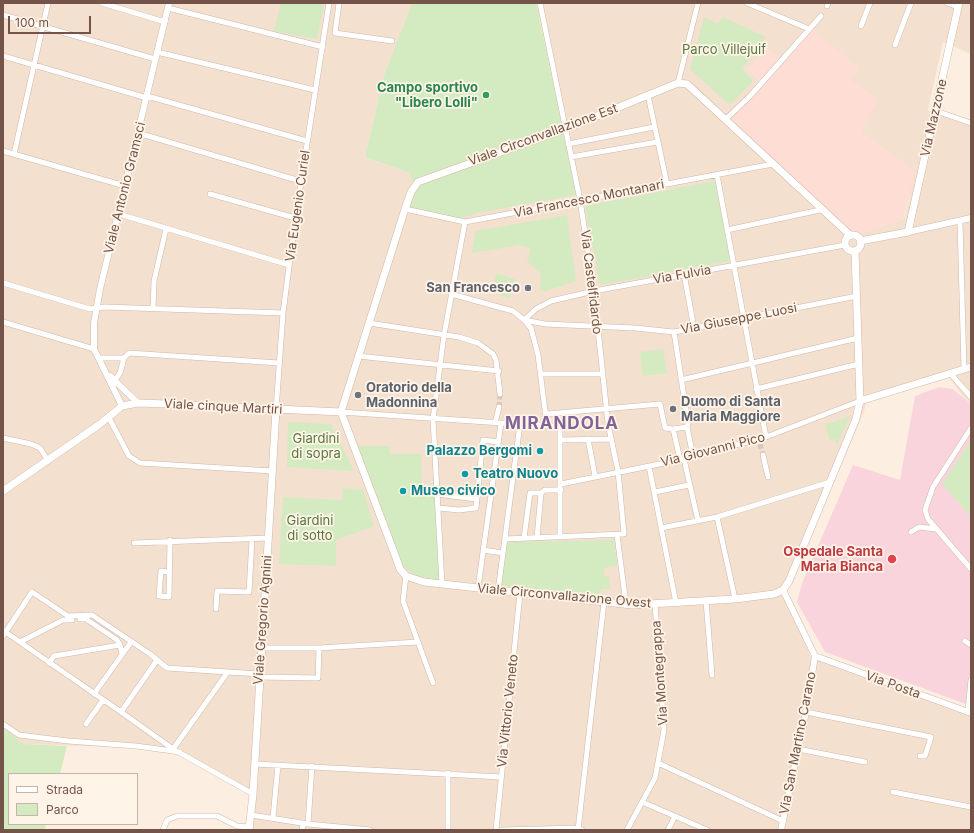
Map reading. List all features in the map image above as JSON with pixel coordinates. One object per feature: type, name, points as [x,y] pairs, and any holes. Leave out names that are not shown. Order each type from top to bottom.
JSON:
[{"type":"main road","name":"Via Mazzone","points":[[908,232],[936,111],[958,5]]},
{"type":"main road","name":"Viale Circonvallazione Est","points":[[341,412],[405,209],[411,192],[418,182],[565,129],[678,83]]},
{"type":"main road","points":[[678,83],[687,84],[820,210],[850,235],[857,236],[860,241],[860,246],[854,251]]},
{"type":"main road","points":[[860,241],[908,232]]},
{"type":"main road","points":[[850,235],[846,239],[845,245],[848,249],[854,251]]},
{"type":"main road","points":[[783,590],[789,581],[856,419],[860,401],[854,251]]},
{"type":"main road","points":[[860,401],[968,368]]},
{"type":"main road","name":"Viale cinque Martiri","points":[[122,406],[138,403],[341,412]]},
{"type":"main road","points":[[3,491],[109,418],[122,406]]},
{"type":"main road","name":"Viale Gregorio Agnini","points":[[249,829],[255,764],[259,675],[262,648],[276,410]]},
{"type":"main road","points":[[341,412],[398,562],[406,576]]},
{"type":"main road","name":"Viale Circonvallazione Ovest","points":[[406,576],[424,582],[626,604],[655,604],[735,599],[774,594],[783,590]]},
{"type":"street","points":[[14,154],[48,3]]},
{"type":"street","points":[[102,3],[165,22]]},
{"type":"street","name":"Via Eugenio Curiel","points":[[276,410],[283,313],[295,218],[329,3]]},
{"type":"street","points":[[335,33],[339,3]]},
{"type":"street","name":"Via Castelfidardo","points":[[540,3],[580,200],[594,291],[601,374],[611,439],[618,471],[624,534],[618,535]]},
{"type":"street","points":[[678,83],[698,3]]},
{"type":"street","points":[[747,3],[809,29]]},
{"type":"street","points":[[861,26],[870,3]]},
{"type":"street","points":[[895,45],[911,3]]},
{"type":"street","points":[[947,3],[958,5]]},
{"type":"street","points":[[169,5],[323,47]]},
{"type":"street","name":"Viale Antonio Gramsci","points":[[122,406],[94,349],[94,323],[155,59],[169,5]]},
{"type":"street","points":[[3,15],[155,59]]},
{"type":"street","points":[[725,120],[750,96],[821,16]]},
{"type":"street","points":[[325,32],[392,41]]},
{"type":"street","points":[[157,52],[315,90]]},
{"type":"street","points":[[3,56],[307,140]]},
{"type":"street","points":[[648,95],[667,184]]},
{"type":"street","points":[[936,111],[971,123]]},
{"type":"street","points":[[568,144],[654,127]]},
{"type":"street","points":[[138,133],[300,181]]},
{"type":"street","points":[[571,157],[657,142]]},
{"type":"street","points":[[3,151],[126,186]]},
{"type":"street","name":"Via Francesco Montanari","points":[[405,209],[465,222],[773,164]]},
{"type":"street","points":[[717,175],[744,318],[756,389],[762,440]]},
{"type":"street","points":[[210,194],[295,218]]},
{"type":"street","points":[[727,230],[820,210]]},
{"type":"street","points":[[119,214],[289,266]]},
{"type":"street","points":[[908,232],[960,222],[971,218]]},
{"type":"street","points":[[442,584],[433,419],[439,365],[465,222]]},
{"type":"street","points":[[960,222],[968,368]]},
{"type":"street","points":[[153,309],[154,281],[166,229]]},
{"type":"street","name":"Via Fulvia","points":[[524,320],[536,309],[552,301],[594,291],[845,245]]},
{"type":"street","points":[[684,274],[694,328]]},
{"type":"street","points":[[3,284],[90,309],[153,309],[283,313]]},
{"type":"street","points":[[451,294],[513,311],[531,328],[541,374],[547,414],[547,426]]},
{"type":"street","name":"Via Giuseppe Luosi","points":[[524,320],[545,324],[674,332],[857,296]]},
{"type":"street","points":[[3,322],[94,349]]},
{"type":"street","points":[[369,323],[468,339],[478,343],[493,354],[496,360],[499,371],[500,394]]},
{"type":"street","points":[[674,332],[688,422],[687,427],[693,456]]},
{"type":"street","points":[[681,380],[858,338]]},
{"type":"street","points":[[115,380],[120,373],[124,358],[129,353],[279,363]]},
{"type":"street","points":[[358,356],[499,371]]},
{"type":"street","points":[[99,358],[124,358]]},
{"type":"street","points":[[756,389],[859,364]]},
{"type":"street","name":"Viale Antonio Gramsci","points":[[106,372],[138,403]]},
{"type":"street","points":[[950,373],[971,397]]},
{"type":"street","points":[[541,374],[601,374]]},
{"type":"street","name":"Via Giovanni Pico","points":[[561,484],[682,459],[762,440],[860,401]]},
{"type":"street","points":[[547,414],[660,404],[665,428],[674,429],[687,427]]},
{"type":"street","points":[[478,588],[498,442],[499,407]]},
{"type":"street","points":[[341,412],[560,427],[560,537]]},
{"type":"street","points":[[109,418],[129,456],[140,463],[272,471]]},
{"type":"street","points":[[498,591],[520,424]]},
{"type":"street","points":[[971,428],[930,494],[925,510],[926,516],[931,523],[971,569]]},
{"type":"street","points":[[674,429],[698,520]]},
{"type":"street","points":[[3,438],[32,444],[40,448],[48,461]]},
{"type":"street","points":[[588,439],[595,476]]},
{"type":"street","points":[[561,440],[611,439]]},
{"type":"street","points":[[439,508],[458,510],[476,508],[483,440],[498,442]]},
{"type":"street","points":[[763,455],[768,477]]},
{"type":"street","points":[[649,466],[676,603]]},
{"type":"street","points":[[661,528],[717,517],[830,482]]},
{"type":"street","points":[[655,492],[689,485]]},
{"type":"street","points":[[537,538],[541,494],[545,490],[561,490]]},
{"type":"street","points":[[524,538],[530,493],[541,494]]},
{"type":"street","points":[[437,494],[476,499]]},
{"type":"street","points":[[717,517],[735,599]]},
{"type":"street","points":[[911,532],[920,527],[936,529]]},
{"type":"street","points":[[505,539],[618,535],[626,604]]},
{"type":"street","points":[[134,542],[268,538]]},
{"type":"street","points":[[216,609],[217,591],[249,592],[252,539]]},
{"type":"street","points":[[168,572],[161,572],[159,596],[169,597],[170,572],[168,572],[170,540]]},
{"type":"street","points":[[483,550],[503,553]]},
{"type":"street","points":[[406,576],[403,601],[433,683]]},
{"type":"street","points":[[783,590],[815,656]]},
{"type":"street","points":[[253,794],[174,749],[20,642],[4,633],[32,592],[68,616],[92,615],[158,660],[167,668],[318,678],[319,648]]},
{"type":"street","name":"Via Vittorio Veneto","points":[[496,830],[520,593]]},
{"type":"street","points":[[706,601],[712,676]]},
{"type":"street","points":[[501,830],[579,829],[604,602]]},
{"type":"street","name":"Via Montegrappa","points":[[626,830],[655,778],[664,730],[655,604]]},
{"type":"street","points":[[20,642],[64,620],[86,619],[117,640],[122,654]]},
{"type":"street","points":[[965,641],[971,645]]},
{"type":"street","points":[[94,694],[131,642]]},
{"type":"street","points":[[262,648],[319,648],[418,642]]},
{"type":"street","points":[[50,663],[54,656],[120,645]]},
{"type":"street","name":"Via San Martino Carano","points":[[781,830],[806,712],[815,656]]},
{"type":"street","name":"Via Posta","points":[[815,656],[970,713]]},
{"type":"street","points":[[121,712],[158,660]]},
{"type":"street","points":[[174,749],[227,673]]},
{"type":"street","points":[[970,713],[971,680]]},
{"type":"street","points":[[86,724],[104,700]]},
{"type":"street","points":[[806,712],[931,737],[925,756],[920,756]]},
{"type":"street","points":[[3,724],[19,735],[68,741],[136,746],[180,752]]},
{"type":"street","points":[[798,749],[865,762]]},
{"type":"street","points":[[658,763],[783,821]]},
{"type":"street","points":[[255,764],[501,776]]},
{"type":"street","points":[[273,818],[278,765]]},
{"type":"street","points":[[302,830],[306,823],[312,766]]},
{"type":"street","points":[[448,773],[448,830]]},
{"type":"street","points":[[894,792],[971,807]]},
{"type":"street","points":[[642,802],[707,830]]},
{"type":"street","points":[[251,814],[306,823],[370,830]]},
{"type":"street","points":[[163,830],[167,820],[177,816],[217,816],[237,826],[249,829]]},
{"type":"street","points":[[668,830],[675,816]]},
{"type":"shaded area","points":[[3,3],[412,3],[384,75],[365,157],[410,173],[413,182],[563,128],[536,3],[971,3],[971,54],[943,42],[928,110],[971,126],[971,404],[947,375],[868,394],[864,411],[808,543],[793,583],[784,589],[811,658],[971,716],[971,830],[252,830],[256,798],[176,749],[24,744],[3,728]],"holes":[[[766,49],[782,59],[859,68],[850,79],[861,131],[910,196],[904,219],[849,237],[761,82],[749,70]]]},
{"type":"shaded area","points":[[810,27],[859,68],[850,79],[879,100],[861,131],[916,171],[903,220],[849,237],[727,121],[761,82],[749,70],[766,49],[782,59]]},
{"type":"shaded area","name":"Ospedale Santa Maria Bianca","points":[[939,387],[953,389],[971,404],[971,440],[943,484],[971,517],[971,706],[825,652],[797,602],[802,583],[853,465],[900,480],[915,396]]},
{"type":"green space","points":[[281,3],[324,3],[317,39],[274,31]]},
{"type":"green space","points":[[412,3],[536,3],[563,128],[413,182],[410,173],[365,157],[384,75]]},
{"type":"green space","name":"Parco Villejuif","points":[[704,17],[718,24],[723,17],[766,37],[742,69],[753,81],[730,105],[690,69]]},
{"type":"green space","points":[[565,129],[576,195],[482,212],[460,218],[405,209],[418,182]]},
{"type":"green space","points":[[715,181],[730,261],[600,285],[585,206]]},
{"type":"green space","points":[[567,215],[576,281],[545,291],[540,290],[541,274],[527,261],[531,249],[520,245],[472,253],[476,231]]},
{"type":"green space","points":[[497,273],[516,280],[510,298],[491,292]]},
{"type":"green space","points":[[663,349],[667,373],[643,376],[640,352]]},
{"type":"green space","points":[[850,416],[837,444],[835,439],[830,440],[825,425]]},
{"type":"green space","name":"Giardini di sopra","points":[[288,422],[331,424],[354,471],[287,467]]},
{"type":"green space","points":[[971,440],[971,517],[942,484]]},
{"type":"green space","points":[[354,446],[389,446],[390,454],[421,454],[422,485],[437,484],[441,580],[417,576],[403,566]]},
{"type":"green space","name":"Giardini di sotto","points":[[343,488],[363,490],[374,526],[336,540],[336,566],[279,564],[283,497],[342,500]]},
{"type":"green space","points":[[614,540],[617,566],[604,568],[605,577],[609,576],[610,589],[601,589],[600,595],[501,586],[507,542]]},
{"type":"green space","points":[[3,728],[24,744],[67,746],[60,773],[8,773],[8,825],[46,825],[45,830],[3,830]]},
{"type":"tunnel","points":[[499,407],[500,394]]},
{"type":"tunnel","points":[[760,444],[763,455]]},
{"type":"place","name":"Campo sportivo \"Libero Lolli\"","points":[[486,95]]},
{"type":"place","name":"San Francesco","points":[[528,288]]},
{"type":"place","name":"Oratorio della Madonnina","points":[[358,395]]},
{"type":"place","name":"Duomo di Santa Maria Maggiore","points":[[673,409]]},
{"type":"place","name":"Palazzo Bergomi","points":[[540,451]]},
{"type":"place","name":"Teatro Nuovo","points":[[465,474]]},
{"type":"place","name":"Museo civico","points":[[403,491]]},
{"type":"place","name":"Ospedale Santa Maria Bianca","points":[[892,559]]},
{"type":"district","name":"MIRANDOLA","points":[[562,424]]}]
